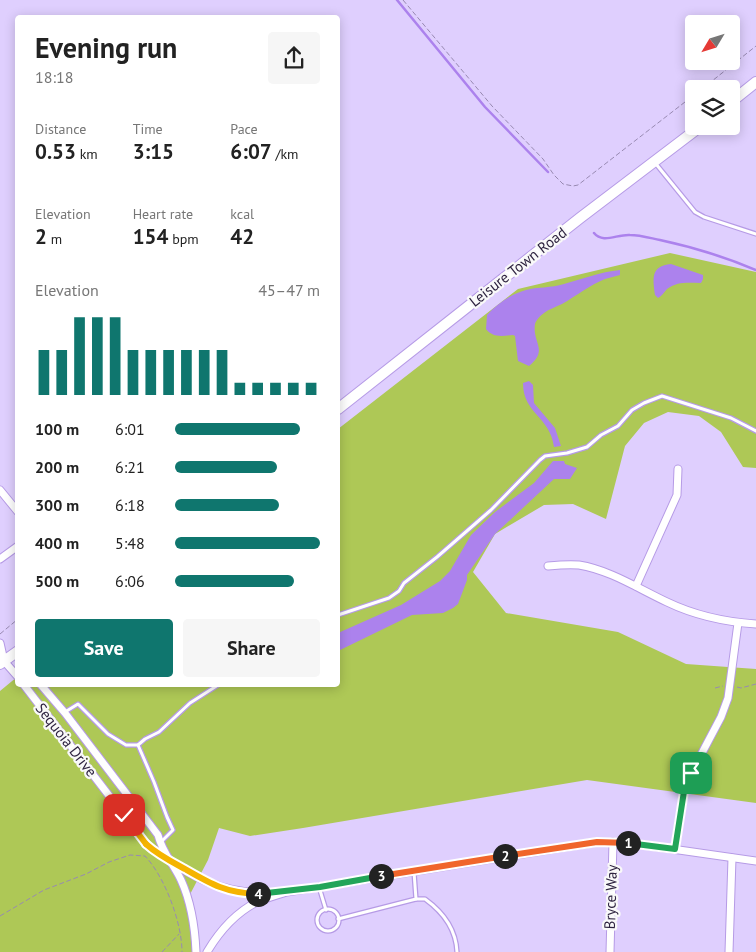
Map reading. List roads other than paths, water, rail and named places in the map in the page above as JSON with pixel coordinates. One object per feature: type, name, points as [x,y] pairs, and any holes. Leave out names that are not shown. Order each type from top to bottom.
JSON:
[{"type":"main road","points":[[740,95],[756,82]]},
{"type":"main road","name":"Leisure Town Road","points":[[340,407],[580,218],[689,135]]},
{"type":"main road","points":[[2,662],[15,652]]},
{"type":"street","points":[[636,586],[676,495],[678,469]]},
{"type":"street","points":[[0,490],[15,508]]},
{"type":"street","points":[[0,559],[15,548]]},
{"type":"street","points":[[548,566],[578,565],[596,569],[636,586],[668,603],[691,611],[738,623],[756,624]]},
{"type":"street","points":[[675,849],[685,785],[721,717],[728,698],[738,623]]},
{"type":"street","points":[[15,650],[0,644],[2,662],[15,674]]},
{"type":"street","name":"Sequoia Drive","points":[[26,687],[148,845],[169,861]]},
{"type":"street","name":"Sequoia Drive","points":[[44,687],[158,835],[169,861],[180,879],[189,904],[196,937],[196,952]]},
{"type":"street","points":[[169,861],[201,880],[229,890],[256,894],[320,887],[579,844],[613,842],[756,861]]},
{"type":"street","name":"Bryce Way","points":[[610,952],[613,842]]},
{"type":"street","points":[[729,952],[732,858]]},
{"type":"street","points":[[207,952],[220,933],[236,917],[257,902],[287,892]]},
{"type":"lane","points":[[655,162],[696,212],[704,217],[756,234]]},
{"type":"lane","points":[[340,614],[389,598],[491,510],[540,460],[546,456],[588,448],[601,435],[618,426],[632,410],[644,403],[662,396],[731,418],[756,431]]},
{"type":"lane","points":[[65,713],[78,704],[108,734],[126,745],[138,745],[159,732],[190,703],[215,687]]},
{"type":"lane","points":[[138,745],[154,782],[166,818],[173,830],[160,843]]},
{"type":"lane","points":[[414,871],[416,899]]},
{"type":"lane","points":[[320,887],[326,910]]},
{"type":"lane","points":[[338,918],[416,899],[425,899],[443,915],[453,930],[458,952]]},
{"type":"lane","points":[[326,910],[332,911],[338,918],[337,926],[328,931],[321,929],[317,919],[320,913],[326,910]]},
{"type":"waterway","points":[[397,0],[485,107],[548,172]]},
{"type":"waterway","points":[[594,233],[602,238],[634,235],[672,243],[709,253],[756,270]]}]
